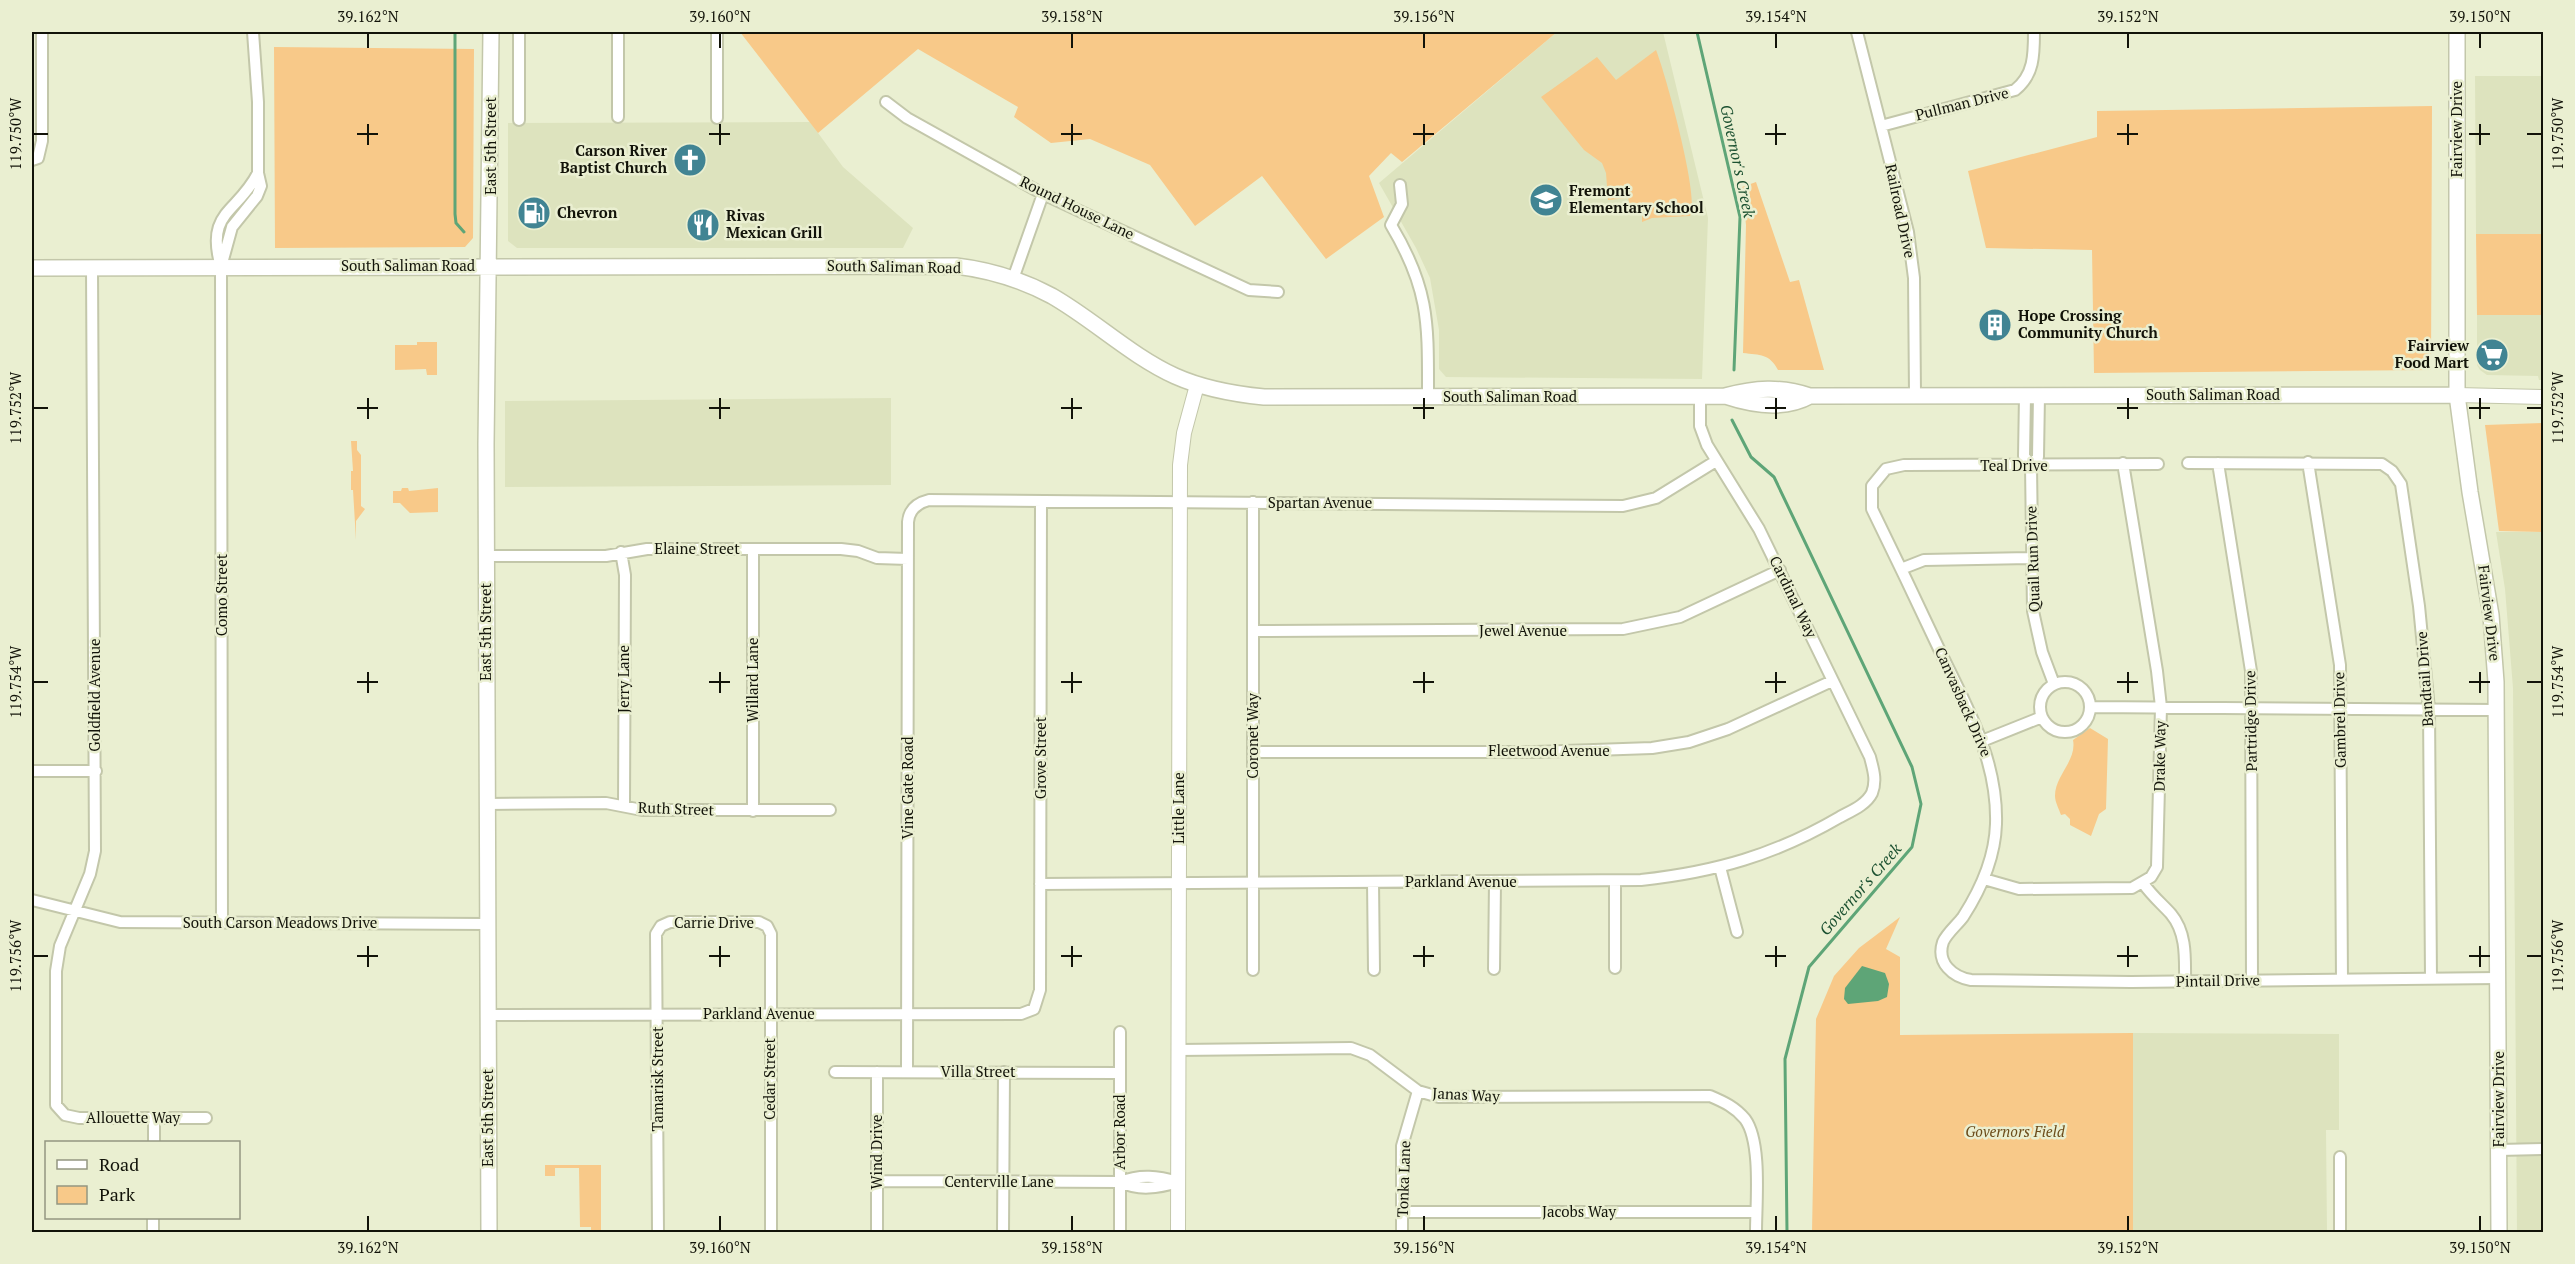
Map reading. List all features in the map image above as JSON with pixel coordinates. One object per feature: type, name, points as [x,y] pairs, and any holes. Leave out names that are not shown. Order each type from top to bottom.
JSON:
[{"type":"main road","name":"East 5th Street","points":[[489,1233],[486,556],[492,32]]},
{"type":"main road","name":"Fairview Drive","points":[[2457,32],[2457,395],[2470,492],[2491,615],[2497,710],[2499,1233]]},
{"type":"main road","name":"South Saliman Road","points":[[32,268],[936,265],[978,269],[1013,279],[1053,297],[1153,364],[1197,385],[1232,393],[1264,396],[1725,396],[1754,388],[1788,388],[1810,396],[1915,394],[2457,395]]},
{"type":"street","points":[[34,159],[42,141],[42,32]]},
{"type":"street","name":"Como Street","points":[[222,923],[221,267],[232,227],[261,189],[258,173],[258,110],[253,32]]},
{"type":"street","points":[[519,32],[519,120]]},
{"type":"street","points":[[618,32],[618,117]]},
{"type":"street","points":[[717,32],[717,118]]},
{"type":"street","name":"Railroad Drive","points":[[1857,32],[1908,232],[1914,278],[1915,394]]},
{"type":"street","name":"Pullman Drive","points":[[1881,126],[2015,90],[2024,83],[2032,68],[2034,32]]},
{"type":"street","name":"Round House Lane","points":[[886,102],[907,118],[1043,194],[1249,290],[1278,292]]},
{"type":"street","points":[[1400,185],[1402,204],[1391,225],[1407,254],[1424,297],[1428,333],[1428,397]]},
{"type":"street","points":[[1013,279],[1043,194]]},
{"type":"street","name":"Goldfield Avenue","points":[[61,1113],[55,1100],[56,971],[60,946],[90,874],[95,851],[92,268]]},
{"type":"street","name":"Little Lane","points":[[1178,1233],[1180,502],[1182,441],[1197,385]]},
{"type":"street","name":"Quail Run Drive","points":[[2031,466],[2038,457],[2039,434],[2032,395]]},
{"type":"street","name":"Quail Run Drive","points":[[2032,395],[2024,435],[2024,456],[2031,466],[2030,558],[2033,611],[2042,652],[2054,684]]},
{"type":"street","name":"South Saliman Road","points":[[2457,395],[2544,397]]},
{"type":"street","name":"Cardinal Way","points":[[1700,396],[1701,429],[1716,461],[1750,514],[1780,570],[1870,757],[1875,782],[1865,802]]},
{"type":"street","points":[[2024,435],[2039,434]]},
{"type":"street","name":"Spartan Avenue","points":[[915,507],[929,500],[1623,506],[1656,498],[1716,461]]},
{"type":"street","points":[[2188,463],[2308,462]]},
{"type":"street","name":"Gambrel Drive","points":[[2308,462],[2340,665],[2342,980]]},
{"type":"street","name":"Bandtail Drive","points":[[2308,462],[2382,464],[2392,471],[2401,484],[2419,606],[2429,709],[2431,979]]},
{"type":"street","name":"Drake Way","points":[[2124,463],[2161,707],[2157,867],[2143,883]]},
{"type":"street","name":"Partridge Drive","points":[[2218,463],[2251,671],[2252,981]]},
{"type":"street","name":"Teal Drive","points":[[1876,479],[1886,469],[1904,465],[2158,464]]},
{"type":"street","name":"Canvasback Drive","points":[[1876,479],[1870,494],[1872,509],[1983,741],[1993,776],[1996,818],[1993,848],[1984,879],[1960,920],[1944,940],[1942,950],[1945,963]]},
{"type":"street","name":"Grove Street","points":[[1030,1012],[1038,1002],[1040,990],[1041,501]]},
{"type":"street","name":"Coronet Way","points":[[1253,502],[1253,969]]},
{"type":"street","name":"Vine Gate Road","points":[[907,1072],[908,518],[915,507]]},
{"type":"street","name":"Elaine Street","points":[[486,556],[606,556],[647,549],[849,549],[877,558],[908,559]]},
{"type":"street","name":"Willard Lane","points":[[753,549],[753,811]]},
{"type":"street","name":"Jerry Lane","points":[[621,552],[625,575],[624,806]]},
{"type":"street","points":[[1901,569],[1924,560],[2030,558]]},
{"type":"street","name":"Jewel Avenue","points":[[1254,631],[1623,629],[1680,617],[1780,570]]},
{"type":"street","name":"Fleetwood Avenue","points":[[1253,752],[1547,752],[1652,748],[1689,742],[1728,729],[1832,681]]},
{"type":"street","points":[[2071,683],[2078,686],[2089,699],[2090,707],[2084,723],[2070,732],[2054,729],[2042,717],[2041,702],[2043,695],[2054,684],[2071,683]]},
{"type":"street","points":[[2090,707],[2252,706],[2497,710]]},
{"type":"street","points":[[1983,741],[2042,717]]},
{"type":"street","points":[[32,771],[96,771]]},
{"type":"street","name":"Parkland Avenue","points":[[1040,884],[1495,882],[1616,880],[1682,875],[1760,857],[1789,845],[1865,802]]},
{"type":"street","name":"Ruth Street","points":[[486,804],[606,803],[642,810],[830,810]]},
{"type":"street","points":[[1720,867],[1737,932]]},
{"type":"street","points":[[1984,879],[2019,889],[2132,888],[2143,883],[2157,902],[2171,914],[2181,931],[2185,982]]},
{"type":"street","points":[[1616,880],[1616,968]]},
{"type":"street","points":[[1373,882],[1374,969]]},
{"type":"street","points":[[1494,969],[1495,882]]},
{"type":"street","name":"South Carson Meadows Drive","points":[[32,900],[120,922],[488,924]]},
{"type":"street","name":"Carrie Drive","points":[[661,926],[669,922],[759,922],[767,927]]},
{"type":"street","name":"Tamarisk Street","points":[[658,1233],[657,934],[661,926]]},
{"type":"street","name":"Cedar Street","points":[[767,927],[771,934],[771,1233]]},
{"type":"street","name":"Pintail Drive","points":[[1945,963],[1955,975],[1971,980],[2185,982],[2498,978]]},
{"type":"street","name":"Parkland Avenue","points":[[488,1015],[1030,1012]]},
{"type":"street","name":"Arbor Road","points":[[1120,1032],[1120,1233]]},
{"type":"street","name":"Janas Way","points":[[1178,1050],[1351,1048],[1370,1055],[1418,1090],[1438,1096],[1710,1096],[1730,1104],[1746,1120],[1755,1144],[1756,1212]]},
{"type":"street","name":"Villa Street","points":[[835,1072],[1120,1073]]},
{"type":"street","name":"Wind Drive","points":[[877,1072],[877,1233]]},
{"type":"street","points":[[1003,1233],[1004,1072]]},
{"type":"street","name":"Tonka Lane","points":[[1402,1233],[1402,1146],[1418,1090]]},
{"type":"street","name":"Allouette Way","points":[[61,1113],[79,1118],[206,1119]]},
{"type":"street","points":[[154,1118],[154,1141]]},
{"type":"street","points":[[2499,1150],[2544,1149]]},
{"type":"street","points":[[2340,1157],[2340,1233]]},
{"type":"street","name":"Centerville Lane","points":[[877,1181],[1120,1182],[1133,1177],[1161,1177],[1178,1182]]},
{"type":"street","name":"Jacobs Way","points":[[1402,1212],[1756,1212]]},
{"type":"street","points":[[1756,1212],[1756,1233]]},
{"type":"shaded area","name":"Fremont Elementary School","points":[[1557,32],[1663,32],[1708,218],[1702,379],[1446,377],[1439,369],[1439,330],[1430,278],[1416,248],[1379,183]]},
{"type":"shaded area","points":[[2475,76],[2543,76],[2543,234],[2476,234]]},
{"type":"shaded area","points":[[810,122],[843,167],[913,228],[903,248],[517,248],[508,241],[508,123]]},
{"type":"shaded area","points":[[2477,315],[2543,315],[2543,380],[2539,380],[2538,376],[2487,375],[2480,370],[2477,365]]},
{"type":"shaded area","points":[[891,398],[891,485],[505,487],[505,401]]},
{"type":"shaded area","points":[[2496,532],[2543,532],[2543,1232],[2517,1232],[2513,688],[2505,589]]},
{"type":"shaded area","points":[[1862,966],[1885,973],[1889,984],[1887,997],[1878,1001],[1848,1004],[1844,999],[1845,988]]},
{"type":"shaded area","points":[[2133,1033],[2339,1034],[2339,1130],[2326,1130],[2327,1232],[2133,1232]]},
{"type":"green space","points":[[740,32],[1557,32],[1402,162],[1391,153],[1369,176],[1384,217],[1326,259],[1262,176],[1195,226],[1150,165],[1090,139],[1051,143],[1014,117],[1018,107],[918,49],[818,133]]},
{"type":"green space","points":[[274,47],[474,49],[473,238],[465,247],[275,248]]},
{"type":"green space","points":[[1656,50],[1680,136],[1691,187],[1692,205],[1690,216],[1652,218],[1642,222],[1642,206],[1630,205],[1628,198],[1608,200],[1606,173],[1602,163],[1584,150],[1541,97],[1597,57],[1616,80]]},
{"type":"green space","points":[[2432,106],[2431,370],[2094,373],[2092,250],[1986,248],[1968,171],[2097,137],[2097,111]]},
{"type":"green space","points":[[1756,182],[1790,282],[1799,280],[1824,370],[1778,370],[1768,358],[1743,353],[1746,225],[1742,187]]},
{"type":"green space","points":[[2476,234],[2543,234],[2543,315],[2477,315]]},
{"type":"green space","points":[[417,342],[437,342],[437,375],[427,375],[426,369],[395,370],[395,345],[417,345]]},
{"type":"green space","points":[[2543,423],[2543,532],[2499,531],[2485,425]]},
{"type":"green space","points":[[351,441],[357,441],[357,450],[361,455],[361,506],[365,509],[356,521],[356,540],[353,490],[351,490],[351,471],[353,471]]},
{"type":"green space","points":[[402,488],[408,488],[409,491],[438,488],[438,512],[410,513],[400,503],[393,503],[393,491],[401,491]]},
{"type":"green space","points":[[2090,728],[2108,739],[2106,809],[2099,814],[2091,836],[2070,825],[2070,819],[2065,814],[2061,815],[2055,796],[2058,781],[2072,755],[2073,740]]},
{"type":"green space","name":"Governors Field","points":[[1900,917],[1886,949],[1900,957],[1900,1035],[2133,1033],[2133,1232],[1812,1232],[1816,1019],[1834,976],[1859,948]]},
{"type":"green space","points":[[545,1165],[601,1165],[601,1232],[591,1232],[591,1227],[580,1227],[579,1168],[555,1168],[555,1176],[545,1176]]},
{"type":"waterway","points":[[455,32],[455,214],[456,223],[464,232]]},
{"type":"waterway","name":"Governor's Creek","points":[[1697,32],[1740,217],[1734,370]]},
{"type":"waterway","name":"Governor's Creek","points":[[1732,420],[1751,457],[1774,477],[1912,767],[1921,804],[1912,847],[1809,967],[1785,1059],[1787,1232]]},
{"type":"place","name":"Carson River Baptist Church","points":[[690,160]]},
{"type":"place","name":"Fremont Elementary School","points":[[1546,200]]},
{"type":"place","name":"Chevron","points":[[534,213]]},
{"type":"place","name":"Rivas Mexican Grill","points":[[703,225]]},
{"type":"place","name":"Hope Crossing Community Church","points":[[1995,325]]},
{"type":"place","name":"Fairview Food Mart","points":[[2492,355]]}]
